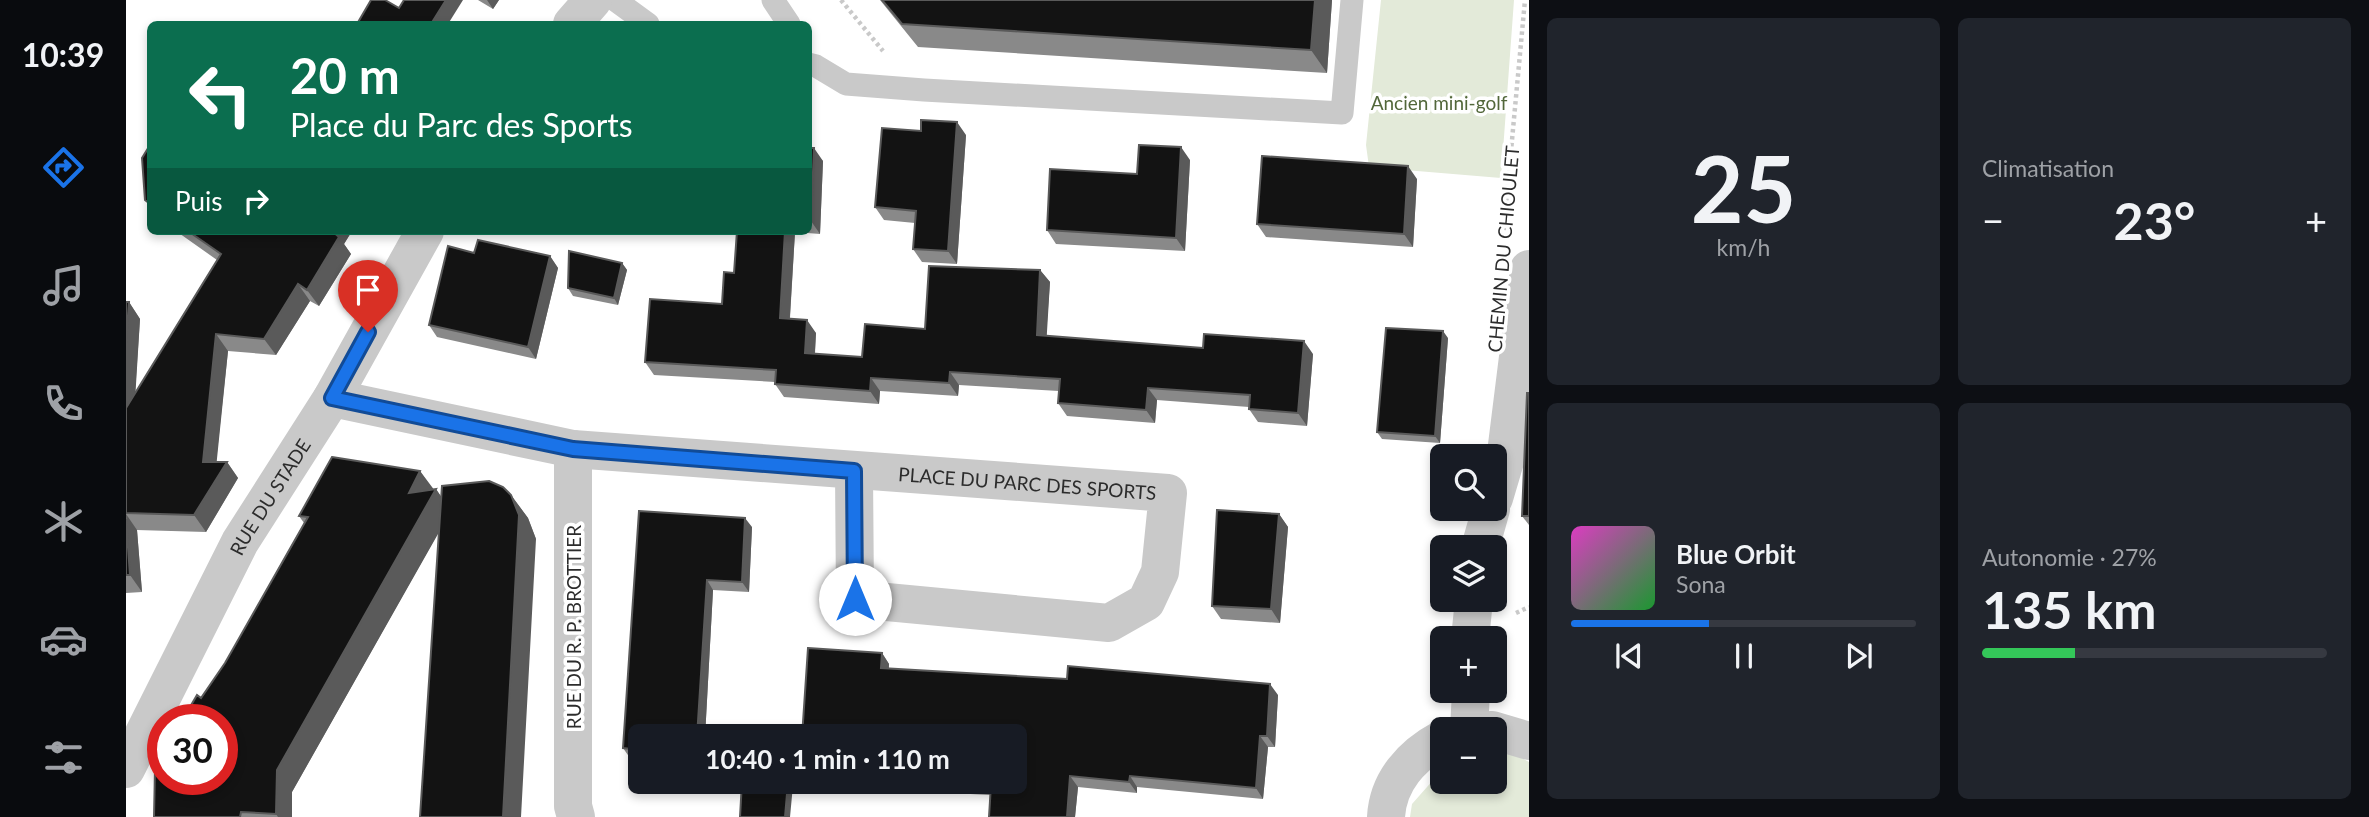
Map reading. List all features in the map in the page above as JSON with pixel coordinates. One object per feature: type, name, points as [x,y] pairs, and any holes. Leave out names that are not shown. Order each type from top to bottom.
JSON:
[{"type":"street","points":[[575,21],[593,0]]},
{"type":"street","name":"RUE DU STADE","points":[[126,769],[240,542],[332,398],[423,235]]},
{"type":"street","name":"CHEMIN DU CHIOULET","points":[[1507,445],[1529,268]]},
{"type":"street","name":"PLACE DU PARC DES SPORTS","points":[[332,398],[573,449],[1168,494],[1160,572],[1146,602],[1109,623],[855,599],[854,471]]},
{"type":"street","name":"RUE DU R. P. BROTTIER","points":[[573,449],[574,812]]},
{"type":"street","points":[[1507,734],[1529,741]]},
{"type":"street","points":[[1386,817],[1394,785],[1410,761],[1430,744]]},
{"type":"lane","points":[[615,0],[644,21]]},
{"type":"lane","points":[[773,0],[787,21]]},
{"type":"lane","points":[[812,63],[846,84],[1342,113],[1352,0]]},
{"type":"path","name":"CHEMIN DU CHIOULET","points":[[1503,240],[1525,0]]},
{"type":"green space","name":"Ancien mini-golf","points":[[1381,0],[1514,0],[1501,178],[1369,167],[1366,145]]},
{"type":"green space","points":[[1507,754],[1514,754],[1529,762],[1529,817],[1410,817],[1412,804],[1430,784],[1430,794],[1507,794]]},
{"type":"building","points":[[371,0],[385,0],[399,8],[404,0],[446,0],[433,21],[359,21]]},
{"type":"building","points":[[882,0],[1315,0],[1311,50],[902,24]]},
{"type":"building","points":[[921,120],[957,122],[948,251],[913,249],[916,211],[875,207],[882,128],[921,131]]},
{"type":"building","points":[[1139,145],[1181,147],[1176,238],[1047,230],[1050,169],[1137,174]]},
{"type":"building","points":[[812,148],[814,148],[812,197]]},
{"type":"building","points":[[147,150],[147,202],[145,200],[142,158]]},
{"type":"building","points":[[1262,156],[1408,166],[1404,234],[1257,224]]},
{"type":"building","points":[[194,235],[339,237],[307,290],[298,284],[264,339],[216,334],[203,462],[227,462],[194,515],[126,513],[126,408],[221,254]]},
{"type":"building","points":[[737,235],[785,235],[780,318],[807,320],[805,353],[862,357],[865,324],[925,329],[929,266],[1040,270],[1037,335],[1203,348],[1204,334],[1304,341],[1298,413],[1249,409],[1250,395],[1148,388],[1146,410],[1058,403],[1060,379],[950,372],[949,383],[871,378],[870,391],[775,384],[776,370],[645,362],[650,299],[722,304],[724,272],[734,273]]},
{"type":"building","points":[[478,240],[550,256],[528,347],[429,325],[448,246],[474,253]]},
{"type":"building","points":[[569,251],[622,263],[614,298],[568,288]]},
{"type":"building","points":[[126,302],[129,302],[126,343]]},
{"type":"building","points":[[1386,328],[1443,331],[1435,436],[1377,432]]},
{"type":"building","points":[[1527,393],[1529,516],[1522,516]]},
{"type":"building","points":[[332,457],[420,471],[409,493],[436,489],[277,770],[276,814],[241,812],[240,817],[154,817],[154,795],[238,795],[238,704],[192,704],[197,695],[201,698],[225,663],[308,517],[299,516]]},
{"type":"building","points":[[489,481],[503,487],[511,495],[519,515],[503,817],[420,817],[442,486]]},
{"type":"building","points":[[1217,510],[1279,514],[1271,609],[1212,606]]},
{"type":"building","points":[[639,511],[745,518],[742,582],[707,580],[698,724],[628,724],[628,749],[623,748]]},
{"type":"building","points":[[126,519],[130,575],[126,575]]},
{"type":"building","points":[[808,648],[882,653],[881,668],[1067,679],[1068,666],[1270,684],[1267,736],[1260,736],[1256,788],[1130,776],[1129,782],[1070,776],[1067,817],[989,817],[990,794],[1027,794],[1027,724],[803,724]]},
{"type":"building","points":[[741,794],[787,794],[785,817],[740,817]]},
{"type":"route","points":[[368,332],[332,398],[573,449],[854,471],[855,599]]}]
